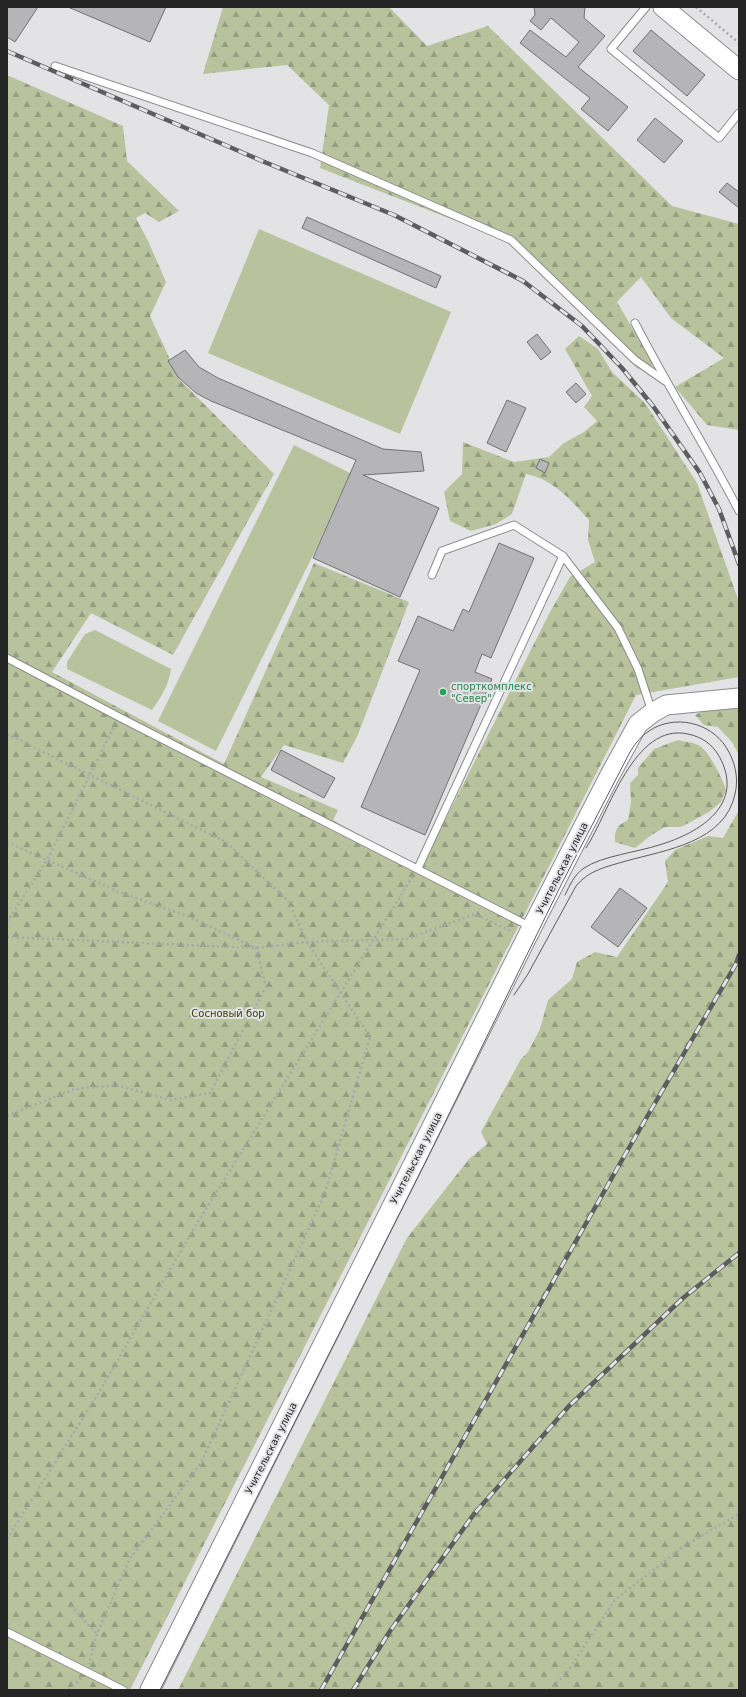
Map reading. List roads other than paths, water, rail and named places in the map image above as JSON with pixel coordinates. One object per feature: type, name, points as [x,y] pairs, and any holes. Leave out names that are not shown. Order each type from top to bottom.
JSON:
[{"type":"main road","points":[[663,7],[739,70]]},
{"type":"main road","name":"Учительская улица","points":[[150,1690],[528,925],[634,730],[638,724],[652,712],[666,705],[739,698]]},
{"type":"lane","points":[[646,7],[611,49],[719,138],[739,114]]},
{"type":"lane","points":[[55,66],[312,153],[511,240],[635,360],[665,381]]},
{"type":"lane","points":[[635,323],[665,381],[717,468],[739,511]]},
{"type":"lane","points":[[432,575],[442,551],[514,525],[563,556],[618,628],[638,669],[652,712]]},
{"type":"lane","points":[[418,868],[563,556]]},
{"type":"lane","points":[[7,658],[119,717],[528,925]]},
{"type":"lane","points":[[7,1632],[123,1690]]},
{"type":"tram line","points":[[160,1690],[428,1157],[562,883],[633,747],[646,733],[659,726],[669,723],[691,723],[701,726],[719,738],[732,758],[737,782],[735,794],[729,810],[719,823],[707,833],[675,848],[605,867],[586,876],[576,886],[528,974],[514,995]]},
{"type":"tram line","points":[[565,895],[573,880],[584,868],[600,860],[650,848],[674,840],[703,824],[714,814],[723,802],[727,788],[726,773],[719,756],[706,742],[698,737],[688,734],[669,734],[653,742],[638,756],[625,773],[586,848]]},
{"type":"railway","points":[[7,51],[262,161],[394,215],[523,281],[582,326],[622,368],[653,406],[700,473],[719,509],[739,564]]},
{"type":"railway","points":[[321,1690],[630,1146],[736,964],[739,955]]},
{"type":"railway","points":[[353,1690],[390,1631],[474,1514],[569,1406],[683,1298],[739,1253]]},
{"type":"place","name":"спорткомплекс \"Север\"","points":[[443,692]]},
{"type":"park label","name":"Сосновый бор","points":[[228,1013]]}]
